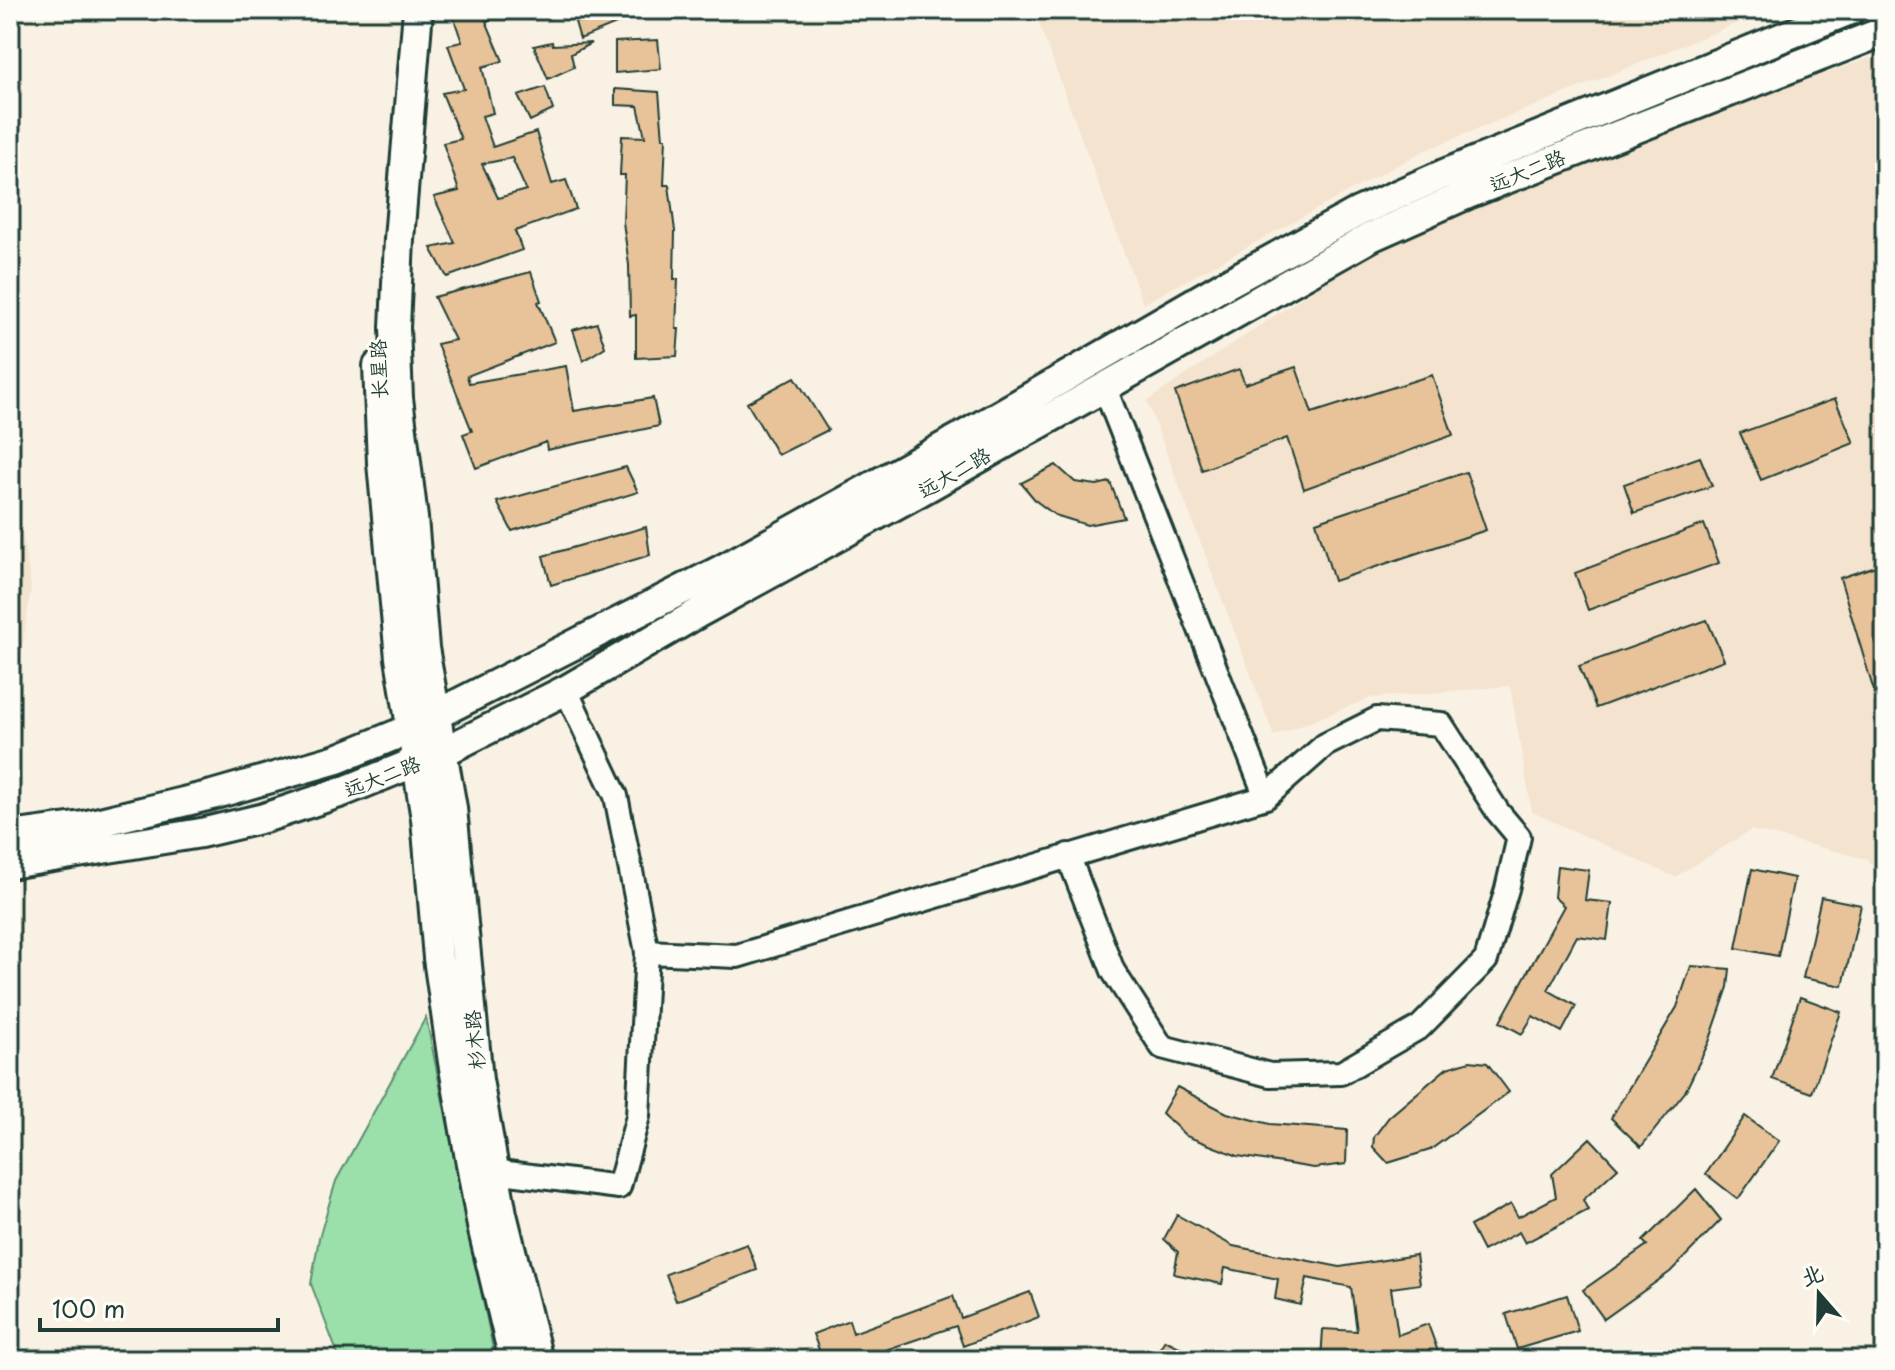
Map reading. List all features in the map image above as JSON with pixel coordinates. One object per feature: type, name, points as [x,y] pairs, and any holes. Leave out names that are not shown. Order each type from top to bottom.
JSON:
[{"type":"main road","name":"长星路","points":[[399,10],[379,254],[377,333],[382,463],[400,658],[411,728]]},
{"type":"main road","name":"长星路","points":[[418,10],[399,239],[395,328],[398,398],[413,518],[424,648],[437,716]]},
{"type":"main road","name":"远大二路","points":[[10,836],[83,826],[273,779],[337,759],[411,728],[735,562],[1358,212],[1444,174],[1850,10]]},
{"type":"main road","name":"远大二路","points":[[10,864],[201,833],[264,818],[430,757],[504,724],[566,690],[1371,237],[1661,117],[1885,31]]},
{"type":"main road","name":"杉木路","points":[[437,716],[430,757],[426,819],[438,958],[482,1226],[514,1360]]},
{"type":"main road","name":"杉木路","points":[[411,728],[430,757],[452,808],[478,1080],[493,1171],[538,1360]]},
{"type":"street","points":[[1104,386],[1266,797]]},
{"type":"street","points":[[493,1171],[619,1187],[638,1116],[647,952],[616,796],[566,690]]},
{"type":"street","points":[[647,952],[737,956],[1068,855],[1266,797],[1325,745],[1377,719],[1441,724],[1498,812],[1519,837],[1486,960],[1420,1027],[1341,1073],[1270,1075],[1162,1047],[1113,971],[1068,855]]},
{"type":"shaded area","points":[[1034,10],[1769,10],[1421,152],[1143,304]]},
{"type":"shaded area","points":[[1885,53],[1885,883],[1867,859],[1751,830],[1675,877],[1532,812],[1510,686],[1370,698],[1274,736],[1147,401],[1441,205]]},
{"type":"shaded area","points":[[10,459],[31,587],[19,671],[10,780]]},
{"type":"green space","points":[[426,1017],[494,1354],[492,1360],[340,1360],[311,1284],[319,1238],[336,1181]]},
{"type":"building","points":[[451,10],[511,10],[512,13],[486,21],[503,61],[482,67],[493,113],[482,116],[493,147],[536,132],[552,184],[566,180],[576,209],[515,231],[522,250],[447,277],[431,248],[455,243],[434,197],[459,191],[443,143],[461,139],[442,93],[464,89],[448,45],[462,42]],"holes":[[[512,158],[526,190],[498,198],[482,164]]]},
{"type":"building","points":[[586,10],[650,10],[580,39],[573,15]]},
{"type":"building","points":[[658,40],[661,69],[615,73],[615,42]]},
{"type":"building","points":[[552,42],[553,45],[591,43],[571,54],[574,67],[548,79],[534,46]]},
{"type":"building","points":[[545,87],[553,110],[530,121],[518,96]]},
{"type":"building","points":[[615,89],[659,92],[663,138],[666,138],[664,185],[669,185],[675,231],[674,279],[678,279],[676,329],[679,329],[677,356],[636,358],[636,315],[630,316],[629,265],[623,222],[625,175],[620,175],[622,136],[645,137],[638,106],[615,105]]},
{"type":"building","points":[[531,272],[541,301],[538,302],[555,342],[467,376],[469,383],[566,366],[574,411],[653,398],[659,426],[547,450],[546,442],[476,468],[463,434],[472,431],[437,344],[455,340],[434,297]]},
{"type":"building","points":[[597,323],[605,347],[583,361],[573,330]]},
{"type":"building","points":[[1296,367],[1312,413],[1432,375],[1453,435],[1304,489],[1287,438],[1202,470],[1175,392],[1239,369],[1245,384]]},
{"type":"building","points":[[795,377],[828,430],[778,455],[747,403]]},
{"type":"building","points":[[1835,399],[1854,443],[1761,480],[1740,433]]},
{"type":"building","points":[[1700,457],[1712,486],[1634,513],[1624,484]]},
{"type":"building","points":[[1056,465],[1075,482],[1097,485],[1110,482],[1124,518],[1087,525],[1055,515],[1036,501],[1021,483]]},
{"type":"building","points":[[626,467],[638,492],[512,531],[497,502]]},
{"type":"building","points":[[1466,472],[1486,530],[1334,581],[1316,522]]},
{"type":"building","points":[[1704,524],[1719,563],[1588,610],[1575,573]]},
{"type":"building","points":[[646,527],[650,555],[551,585],[543,556]]},
{"type":"building","points":[[1885,563],[1885,718],[1882,718],[1840,578]]},
{"type":"building","points":[[1707,620],[1724,660],[1596,708],[1579,666]]},
{"type":"building","points":[[1557,866],[1589,870],[1585,900],[1612,903],[1607,940],[1577,936],[1548,990],[1576,1006],[1562,1032],[1533,1016],[1522,1034],[1500,1022],[1564,906],[1554,897]]},
{"type":"building","points":[[1752,869],[1794,878],[1778,956],[1736,948]]},
{"type":"building","points":[[1821,897],[1861,905],[1843,986],[1803,978]]},
{"type":"building","points":[[1691,966],[1730,969],[1728,987],[1709,1042],[1685,1092],[1641,1147],[1611,1118],[1677,1007]]},
{"type":"building","points":[[1800,997],[1841,1012],[1812,1093],[1772,1079]]},
{"type":"building","points":[[1470,1061],[1487,1063],[1509,1092],[1430,1150],[1388,1163],[1373,1147],[1374,1137],[1389,1117],[1447,1068]]},
{"type":"building","points":[[1177,1087],[1227,1113],[1270,1124],[1347,1130],[1346,1164],[1314,1168],[1238,1156],[1186,1136],[1162,1113]]},
{"type":"building","points":[[1745,1116],[1779,1141],[1738,1199],[1706,1174]]},
{"type":"building","points":[[1590,1138],[1618,1168],[1583,1200],[1588,1210],[1525,1243],[1519,1232],[1483,1251],[1470,1226],[1511,1204],[1518,1217],[1556,1197],[1552,1174]]},
{"type":"building","points":[[1696,1189],[1721,1220],[1670,1272],[1604,1319],[1583,1290],[1647,1245],[1643,1241]]},
{"type":"building","points":[[1177,1215],[1233,1246],[1340,1267],[1416,1255],[1420,1284],[1391,1288],[1398,1335],[1428,1324],[1441,1360],[1321,1360],[1323,1329],[1357,1331],[1351,1287],[1307,1278],[1301,1305],[1275,1299],[1278,1279],[1225,1268],[1222,1284],[1174,1274],[1178,1252],[1164,1239]]},
{"type":"building","points":[[747,1244],[757,1270],[676,1301],[666,1274]]},
{"type":"building","points":[[1030,1292],[1039,1317],[963,1346],[956,1326],[856,1360],[823,1360],[813,1334],[849,1320],[853,1333],[953,1296],[961,1318]]},
{"type":"building","points":[[1567,1295],[1578,1331],[1517,1349],[1506,1314]]},
{"type":"building","points":[[1165,1340],[1205,1360],[1152,1360]]}]
